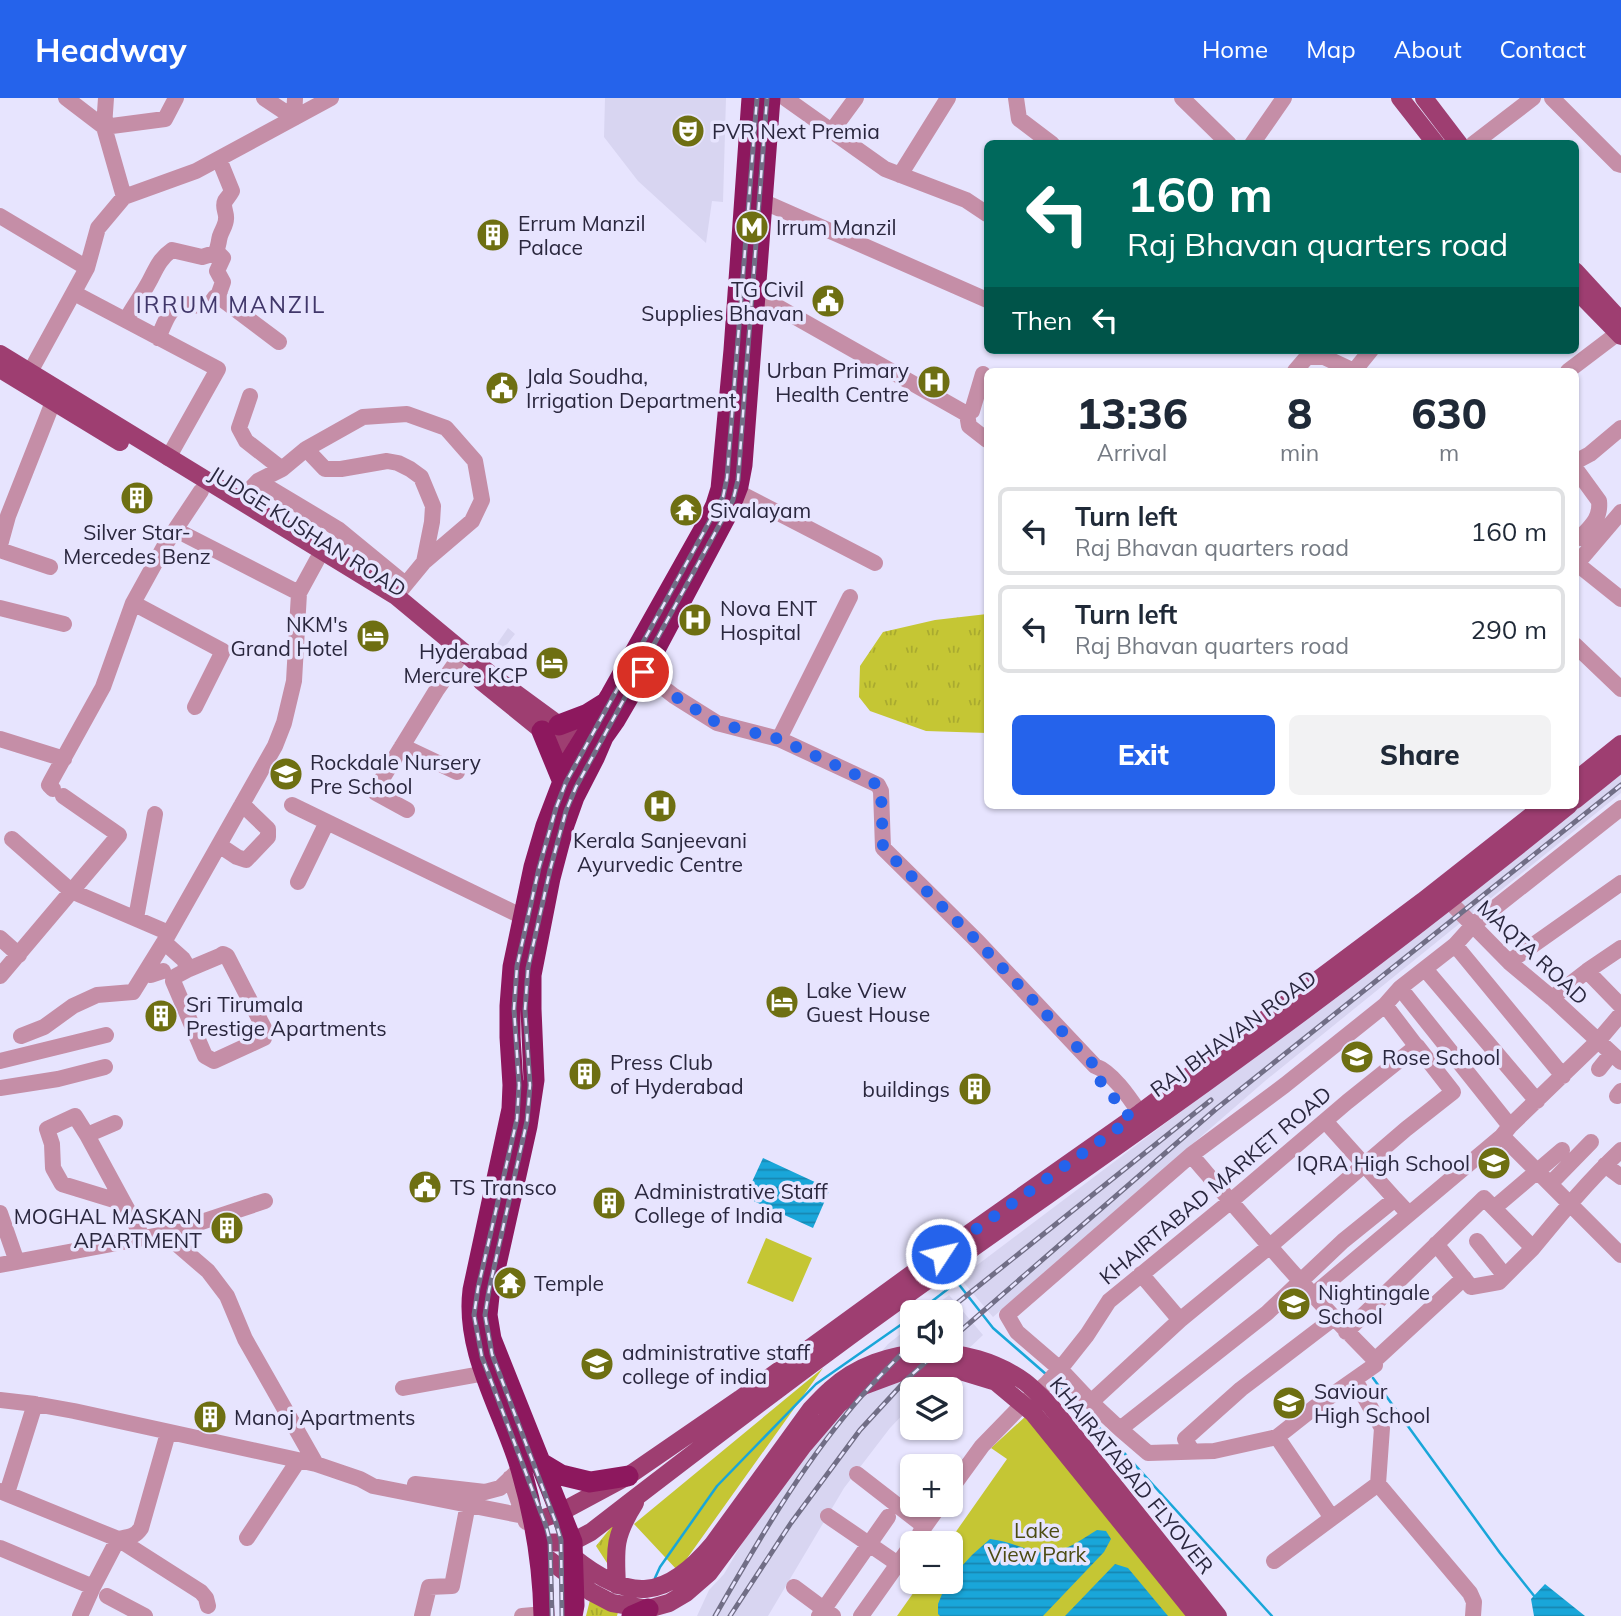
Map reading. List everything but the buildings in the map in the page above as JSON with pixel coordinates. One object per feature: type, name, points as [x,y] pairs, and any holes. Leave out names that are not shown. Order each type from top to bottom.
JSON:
[{"type":"highway","points":[[573,1610],[573,1550],[561,1512],[524,1470],[486,1373],[475,1344],[471,1308],[473,1290],[512,1109],[510,1006],[551,878],[564,825],[574,797],[603,737],[643,672],[718,533],[736,491],[742,465],[736,425],[735,337],[752,98]]},
{"type":"highway","points":[[563,782],[565,738],[605,704],[706,526],[721,489],[736,425],[755,294],[770,98]]},
{"type":"highway","points":[[538,1612],[542,1577],[524,1470],[491,1339],[489,1296],[527,1126],[534,1080],[531,975],[525,956],[523,917],[543,836],[563,782],[565,738],[588,714],[605,704]]},
{"type":"highway","points":[[524,1470],[590,1482],[628,1476]]},
{"type":"main road","points":[[1400,98],[1433,140]]},
{"type":"main road","points":[[1424,98],[1457,140]]},
{"type":"main road","points":[[1579,276],[1620,330]]},
{"type":"main road","points":[[1579,293],[1620,330]]},
{"type":"main road","name":"JUDGE KUSHAN ROAD","points":[[0,354],[240,500],[400,590],[565,738]]},
{"type":"main road","name":"JUDGE KUSHAN ROAD","points":[[0,369],[390,606],[457,662],[565,738]]},
{"type":"main road","points":[[1579,778],[1621,744]]},
{"type":"main road","points":[[1579,797],[1621,763]]},
{"type":"main road","name":"RAJ BHAVAN ROAD","points":[[1540,809],[1140,1122],[920,1268],[628,1476],[561,1512],[534,1533],[573,1550],[591,1532],[640,1494],[850,1336],[1140,1122],[1391,946],[1564,809]]},
{"type":"main road","name":"KHAIRATABAD FLYOVER","points":[[534,1533],[574,1579],[591,1592],[619,1592],[663,1585],[680,1577],[699,1561],[811,1409],[830,1389],[869,1365],[890,1357],[916,1352],[946,1353],[972,1357],[1000,1368],[1026,1383],[1049,1404],[1218,1616]]},
{"type":"main road","name":"KHAIRATABAD FLYOVER","points":[[573,1550],[587,1568],[619,1592],[640,1613],[669,1603],[686,1593],[709,1573],[803,1446],[839,1404],[863,1386],[906,1370],[950,1368],[996,1382],[1033,1413],[1197,1616]]},
{"type":"main road","points":[[619,1592],[617,1540],[624,1521],[640,1494]]},
{"type":"street","points":[[66,98],[104,127],[165,119],[176,98]]},
{"type":"street","points":[[106,98],[104,127],[124,197]]},
{"type":"street","points":[[264,98],[294,118]]},
{"type":"street","points":[[294,118],[295,98]]},
{"type":"street","points":[[30,372],[87,268],[98,228],[124,197],[196,171],[331,98]]},
{"type":"street","points":[[785,98],[885,169],[966,200],[984,212]]},
{"type":"street","points":[[831,132],[856,98]]},
{"type":"street","points":[[900,175],[948,98]]},
{"type":"street","points":[[1016,98],[1019,119],[1047,140]]},
{"type":"street","points":[[1182,98],[1225,140]]},
{"type":"street","points":[[1255,140],[1284,98]]},
{"type":"street","points":[[1478,140],[1533,98]]},
{"type":"street","points":[[1552,98],[1621,165]]},
{"type":"street","points":[[126,320],[150,281],[155,267],[166,254],[172,250],[202,257],[215,253],[226,223],[224,206],[232,191],[219,159]]},
{"type":"street","points":[[762,201],[984,299]]},
{"type":"street","points":[[0,216],[87,268]]},
{"type":"street","points":[[158,338],[171,310],[176,306],[183,304],[208,307],[218,296],[223,282],[217,271],[223,258],[216,251]]},
{"type":"street","points":[[74,293],[218,369],[168,457]]},
{"type":"street","points":[[755,294],[967,414]]},
{"type":"street","points":[[218,296],[279,342]]},
{"type":"street","points":[[1572,368],[1620,330]]},
{"type":"street","points":[[1298,368],[1307,357],[1321,354]]},
{"type":"street","points":[[1328,354],[1349,368]]},
{"type":"street","points":[[1356,368],[1368,354]]},
{"type":"street","points":[[967,414],[972,411],[983,374]]},
{"type":"street","points":[[250,396],[239,429],[246,441],[282,470]]},
{"type":"street","points":[[0,545],[8,516],[53,402]]},
{"type":"street","points":[[240,500],[258,481],[282,470],[306,449],[363,417],[407,414],[446,428],[475,461],[482,500],[472,521],[424,562],[400,590],[338,529],[258,481]]},
{"type":"street","points":[[967,414],[969,426],[984,438]]},
{"type":"street","points":[[1579,460],[1621,428]]},
{"type":"street","points":[[306,449],[324,469],[341,469],[387,461],[410,469],[421,477],[433,506],[424,562]]},
{"type":"street","points":[[1579,474],[1599,501],[1600,507],[1597,519],[1580,538]]},
{"type":"street","points":[[0,976],[119,835],[49,785],[103,687],[133,603],[165,545],[201,491]]},
{"type":"street","points":[[736,491],[875,564]]},
{"type":"street","points":[[1621,512],[1580,560],[1581,567],[1621,599]]},
{"type":"street","points":[[176,530],[299,593]]},
{"type":"street","points":[[0,550],[50,567]]},
{"type":"street","points":[[21,1035],[44,1027],[73,1006],[97,995],[133,992],[163,944],[275,746],[284,723],[293,681],[299,593],[317,560]]},
{"type":"street","points":[[779,739],[850,597]]},
{"type":"street","points":[[133,603],[223,651],[195,707]]},
{"type":"street","points":[[0,608],[64,624]]},
{"type":"street","points":[[1579,649],[1621,689]]},
{"type":"street","points":[[407,810],[376,793],[377,788],[436,691],[457,662]]},
{"type":"street","points":[[643,672],[674,696],[717,723],[779,739],[878,785],[881,791],[883,848],[978,942],[1095,1066],[1097,1077],[1140,1122]]},
{"type":"street","points":[[0,739],[64,759]]},
{"type":"street","points":[[402,746],[457,772]]},
{"type":"street","points":[[219,845],[246,860],[268,837],[268,829],[242,804]]},
{"type":"street","points":[[292,805],[523,917]]},
{"type":"street","points":[[1464,1278],[1375,1360],[1375,1365],[1277,1437],[1214,1451],[1148,1453],[1017,1332],[1007,1315],[1191,1154],[1285,1085],[1385,1005],[1400,988],[1455,945],[1473,925],[1621,808]]},
{"type":"street","points":[[136,918],[156,814]]},
{"type":"street","points":[[298,882],[327,821]]},
{"type":"street","points":[[12,839],[71,891],[136,918],[183,959],[189,969]]},
{"type":"street","points":[[1509,961],[1619,889]]},
{"type":"street","name":"MAQTA ROAD","points":[[1448,900],[1509,961],[1616,1058]]},
{"type":"street","points":[[0,938],[19,955]]},
{"type":"street","points":[[163,944],[157,973],[187,1021]]},
{"type":"street","points":[[1455,945],[1563,1076]]},
{"type":"street","points":[[1552,998],[1587,971],[1619,953]]},
{"type":"street","points":[[223,954],[227,956],[265,1030],[264,1038],[214,1061],[205,1056],[173,981],[176,976],[189,969],[223,954]]},
{"type":"street","points":[[1425,969],[1537,1101]]},
{"type":"street","points":[[1587,971],[1621,1006]]},
{"type":"street","points":[[1400,988],[1537,1171],[1621,1255]]},
{"type":"street","points":[[1091,1402],[1180,1320],[1453,1092],[1385,1005]]},
{"type":"street","points":[[1313,1295],[1506,1131],[1598,1041],[1621,1014]]},
{"type":"street","points":[[0,1061],[106,1035]]},
{"type":"street","name":"KHAIRTABAD MARKET ROAD","points":[[963,1472],[982,1446],[1059,1370],[1087,1335],[1109,1301],[1417,1047]]},
{"type":"street","points":[[1599,1069],[1616,1058]]},
{"type":"street","points":[[0,1088],[58,1079],[105,1067]]},
{"type":"street","points":[[124,1203],[62,1184],[53,1168],[52,1144],[47,1129],[75,1116],[87,1135],[124,1203],[143,1238]]},
{"type":"street","points":[[1325,1121],[1409,1214]]},
{"type":"street","points":[[87,1135],[115,1123]]},
{"type":"street","points":[[1550,1184],[1591,1142]]},
{"type":"street","points":[[1494,1208],[1562,1150]]},
{"type":"street","points":[[1436,1244],[1471,1287],[1499,1282],[1533,1248],[1605,1165],[1620,1152]]},
{"type":"street","points":[[1191,1154],[1301,1282],[1375,1360]]},
{"type":"street","points":[[1605,1165],[1621,1177]]},
{"type":"street","points":[[1346,1332],[1484,1198],[1533,1248]]},
{"type":"street","points":[[1120,1429],[1267,1313],[1343,1241],[1395,1199]]},
{"type":"street","points":[[0,1265],[165,1234],[265,1201]]},
{"type":"street","points":[[0,1213],[17,1262]]},
{"type":"street","points":[[165,1234],[208,1271],[227,1296],[246,1339],[316,1464]]},
{"type":"street","points":[[1477,1241],[1505,1276]]},
{"type":"street","points":[[1142,1274],[1180,1320]]},
{"type":"street","points":[[1192,1451],[1185,1439],[1241,1389],[1334,1318]]},
{"type":"street","points":[[403,1388],[486,1373]]},
{"type":"street","points":[[1355,1380],[1382,1428],[1378,1484],[1470,1593],[1474,1602],[1472,1616]]},
{"type":"street","points":[[0,1400],[35,1404],[316,1464],[373,1486],[468,1504],[534,1533],[530,1534],[538,1612]]},
{"type":"street","points":[[35,1404],[4,1492],[118,1539],[201,1592],[208,1606]]},
{"type":"street","points":[[118,1539],[132,1537],[141,1528],[168,1433]]},
{"type":"street","points":[[1277,1437],[1332,1518]]},
{"type":"street","points":[[247,1538],[298,1461]]},
{"type":"street","points":[[360,1479],[485,1492],[500,1488],[524,1470]]},
{"type":"street","points":[[856,1474],[924,1526]]},
{"type":"street","points":[[1274,1561],[1378,1484]]},
{"type":"street","points":[[422,1616],[429,1587],[452,1586],[468,1504]]},
{"type":"street","points":[[828,1516],[898,1564]]},
{"type":"street","points":[[794,1587],[825,1613],[888,1517]]},
{"type":"street","points":[[921,1531],[931,1517]]},
{"type":"street","points":[[80,1616],[118,1539]]},
{"type":"street","points":[[0,1548],[93,1587]]},
{"type":"street","points":[[861,1616],[900,1561]]},
{"type":"street","points":[[107,1596],[145,1616]]},
{"type":"shaded area","points":[[605,98],[726,98],[723,202],[712,201],[706,243],[638,181],[604,137]]},
{"type":"shaded area","points":[[508,628],[515,634],[501,652],[494,648]]},
{"type":"shaded area","points":[[1621,772],[1621,793],[1265,1081],[993,1317],[960,1278],[1458,903],[1575,809],[1579,809],[1579,806]]},
{"type":"shaded area","points":[[963,1311],[983,1335],[963,1354]]},
{"type":"shaded area","points":[[900,1334],[900,1363],[953,1363],[939,1377],[900,1377],[900,1418],[844,1488],[768,1616],[697,1616],[709,1590],[724,1574],[764,1506],[856,1382],[888,1344]]},
{"type":"green space","points":[[984,614],[984,733],[926,731],[870,711],[859,697],[860,666],[883,632],[935,620]]},
{"type":"green space","points":[[766,1238],[812,1258],[793,1302],[747,1283]]},
{"type":"green space","points":[[823,1368],[678,1571],[634,1524]]},
{"type":"green space","name":"Lake View Park","points":[[1026,1416],[1189,1616],[897,1616],[913,1594],[963,1594],[963,1531],[956,1531],[1007,1459],[991,1448]]},
{"type":"green space","points":[[617,1520],[609,1566],[596,1546]]},
{"type":"green space","points":[[590,1600],[618,1612],[617,1616],[586,1616]]},
{"type":"water","points":[[763,1158],[830,1189],[813,1228],[745,1197]]},
{"type":"water","points":[[1097,1530],[1106,1531],[1111,1539],[1104,1552],[1043,1616],[938,1614],[942,1594],[963,1594],[963,1565],[990,1539],[1048,1553],[1070,1546]]},
{"type":"water","points":[[1115,1564],[1128,1568],[1168,1616],[1065,1616]]},
{"type":"water","points":[[1545,1584],[1585,1616],[1534,1616],[1531,1599]]},
{"type":"waterway","points":[[934,1300],[957,1282],[993,1328],[1047,1375]]},
{"type":"waterway","points":[[655,1578],[717,1486],[816,1384],[900,1325]]},
{"type":"waterway","points":[[1373,1378],[1535,1597]]},
{"type":"waterway","points":[[1054,1382],[1126,1455],[1272,1616]]},
{"type":"railway","points":[[552,1616],[550,1542],[546,1526],[482,1357],[474,1315],[517,1119],[519,1085],[514,1009],[517,966],[539,868],[566,782],[723,497],[727,478],[757,98]]},
{"type":"railway","points":[[562,1616],[561,1540],[492,1354],[485,1315],[527,1121],[530,1085],[525,1010],[528,968],[550,870],[566,811],[576,787],[733,500],[738,480],[767,98]]},
{"type":"railway","points":[[963,1329],[1216,1109],[1621,785]]},
{"type":"railway","points":[[961,1300],[1211,1100]]},
{"type":"railway","points":[[715,1616],[763,1534],[833,1430],[900,1356]]},
{"type":"railway","points":[[730,1616],[791,1523],[860,1430],[925,1363]]},
{"type":"place","name":"PVR Next Premia","points":[[688,131]]},
{"type":"place","name":"Irrum Manzil","points":[[752,227]]},
{"type":"place","name":"Errum Manzil Palace","points":[[493,235]]},
{"type":"place","name":"TG Civil Supplies Bhavan","points":[[828,301]]},
{"type":"place","name":"Urban Primary Health Centre","points":[[934,382]]},
{"type":"place","name":"Jala Soudha, Irrigation Department","points":[[502,388]]},
{"type":"place","name":"Silver Star- Mercedes Benz","points":[[137,498]]},
{"type":"place","name":"Sivalayam","points":[[686,510]]},
{"type":"place","name":"Nova ENT Hospital","points":[[695,620]]},
{"type":"place","name":"NKM's Grand Hotel","points":[[373,636]]},
{"type":"place","name":"Hyderabad Mercure KCP","points":[[552,663]]},
{"type":"place","name":"Rockdale Nursery Pre School","points":[[286,774]]},
{"type":"place","name":"Kerala Sanjeevani Ayurvedic Centre","points":[[660,806]]},
{"type":"place","name":"Lake View Guest House","points":[[782,1002]]},
{"type":"place","name":"Sri Tirumala Prestige Apartments","points":[[161,1016]]},
{"type":"place","name":"Rose School","points":[[1357,1057]]},
{"type":"place","name":"Press Club of Hyderabad","points":[[585,1074]]},
{"type":"place","name":"buildings","points":[[975,1089]]},
{"type":"place","name":"IQRA High School","points":[[1494,1163]]},
{"type":"place","name":"TS Transco","points":[[425,1187]]},
{"type":"place","name":"Administrative Staff College of India","points":[[609,1203]]},
{"type":"place","name":"MOGHAL MASKAN APARTMENT","points":[[227,1228]]},
{"type":"place","name":"Temple","points":[[510,1283]]},
{"type":"place","name":"Nightingale School","points":[[1294,1304]]},
{"type":"place","name":"administrative staff college of india","points":[[597,1364]]},
{"type":"place","name":"Saviour High School","points":[[1289,1403]]},
{"type":"place","name":"Manoj Apartments","points":[[210,1417]]},
{"type":"district","name":"IRRUM MANZIL","points":[[231,304]]},
{"type":"route","points":[[643,672],[674,696],[717,723],[779,739],[878,785],[881,791],[883,848],[978,942],[1095,1066],[1097,1077],[1131,1119],[941,1254]]}]
